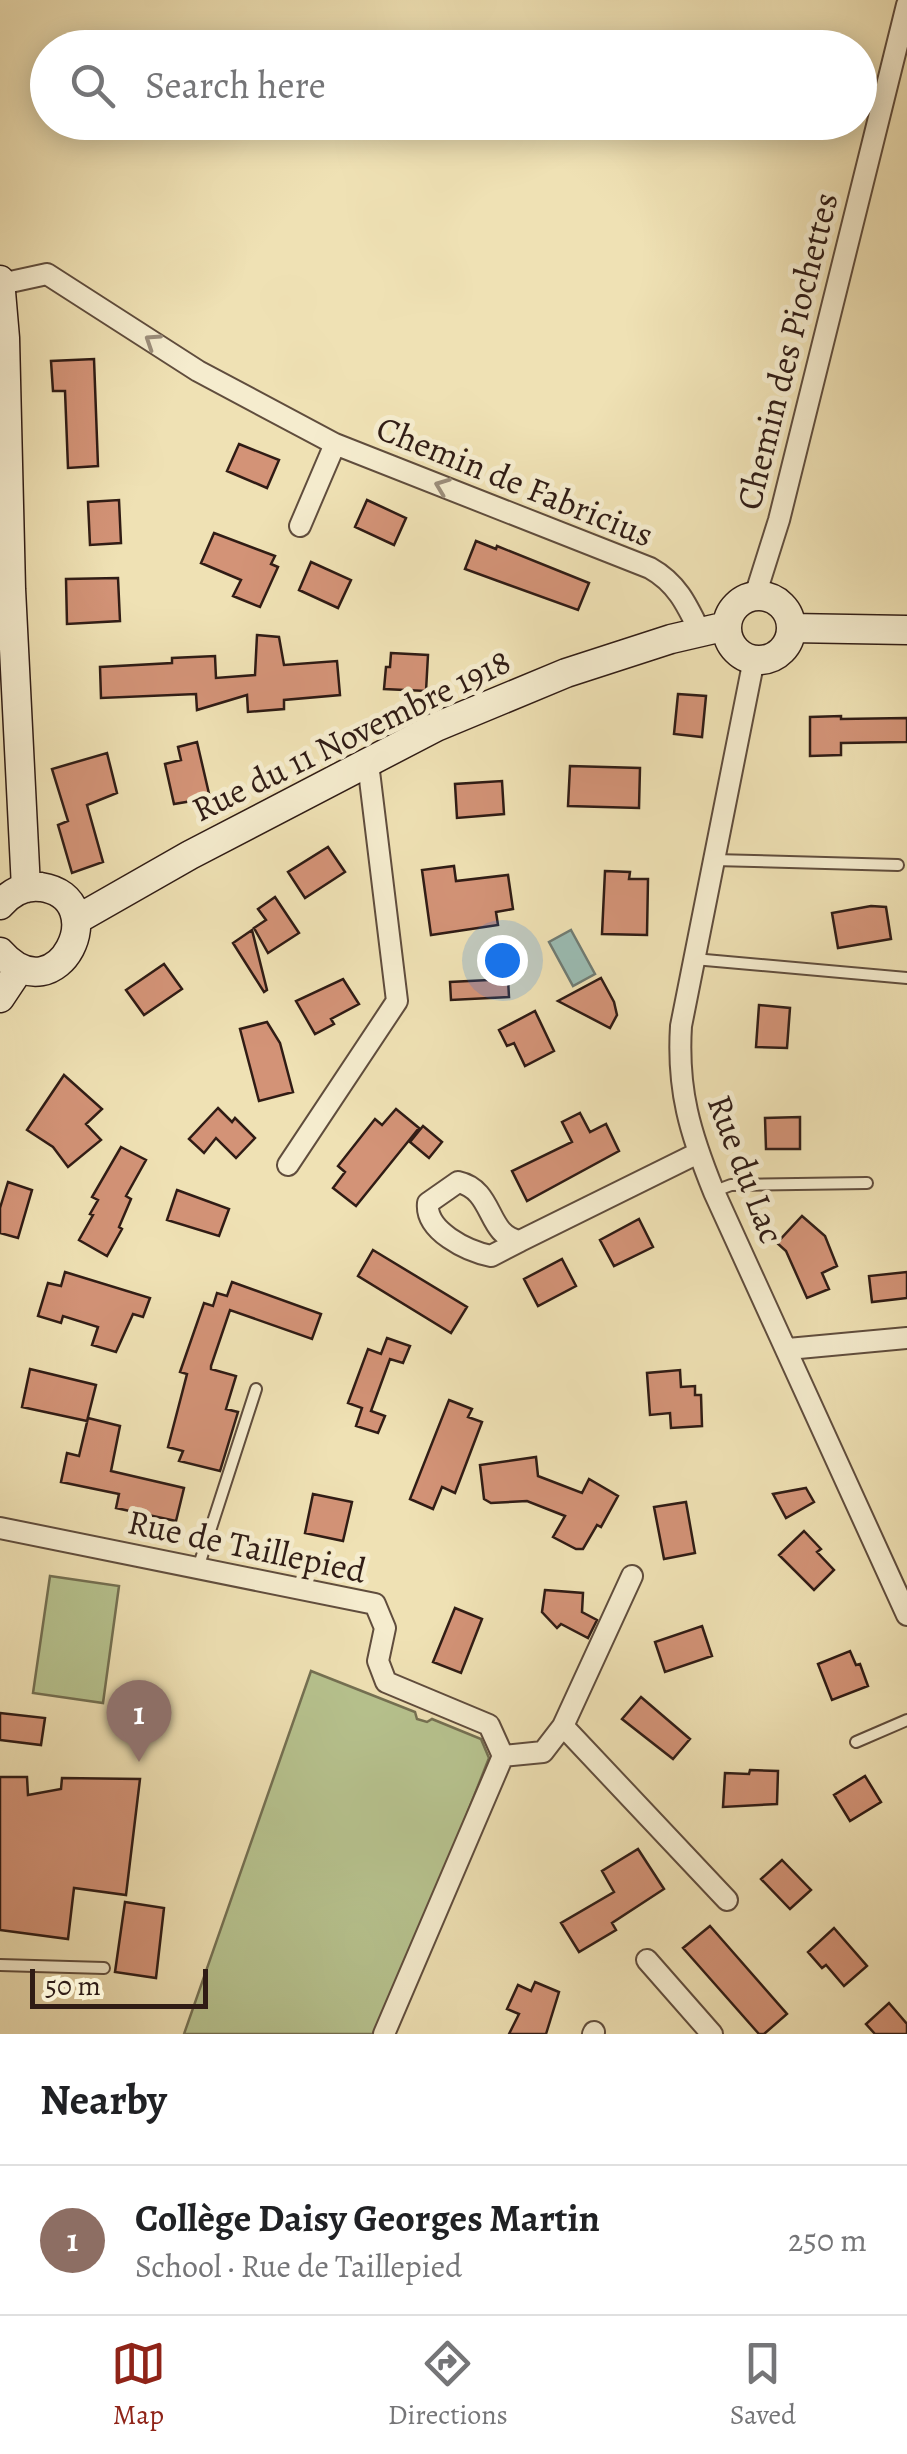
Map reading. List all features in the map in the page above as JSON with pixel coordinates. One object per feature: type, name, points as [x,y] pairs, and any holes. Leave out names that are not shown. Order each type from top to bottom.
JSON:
[{"type":"street","name":"Chemin des Piochettes","points":[[877,126],[907,5]]},
{"type":"street","name":"Chemin des Piochettes","points":[[756,596],[779,520],[873,140]]},
{"type":"street","name":"Chemin de Fabricius","points":[[0,282],[47,274],[198,370],[335,444],[650,568],[680,590],[714,629]]},
{"type":"street","points":[[0,282],[6,338],[5,581],[26,888]]},
{"type":"street","name":"Chemin de Fabricius","points":[[300,526],[335,444]]},
{"type":"street","points":[[756,596],[776,600],[784,608],[791,628],[781,651],[772,657],[754,659],[714,629],[736,606],[756,596]]},
{"type":"street","points":[[791,628],[907,630]]},
{"type":"street","name":"Rue du 11 Novembre 1918","points":[[76,920],[190,855],[436,727],[566,674],[714,629]]},
{"type":"street","name":"Rue du Lac","points":[[754,659],[681,1026],[678,1065],[683,1104],[714,1192],[907,1615]]},
{"type":"street","points":[[288,1165],[397,1001],[368,763]]},
{"type":"street","points":[[0,906],[16,891],[39,887],[63,897],[76,920],[77,933],[67,956],[45,970],[10,960],[0,998]]},
{"type":"street","points":[[520,1241],[698,1153]]},
{"type":"street","points":[[788,1349],[907,1338]]},
{"type":"street","name":"Rue de Taillepied","points":[[0,1528],[375,1604],[385,1628],[378,1661],[386,1682],[489,1725],[503,1756]]},
{"type":"street","points":[[384,2034],[503,1756],[543,1752],[564,1726],[632,1576]]},
{"type":"street","points":[[564,1726],[727,1900]]},
{"type":"street","points":[[648,1960],[712,2034]]},
{"type":"lane","points":[[714,860],[898,865]]},
{"type":"lane","points":[[694,959],[907,978]]},
{"type":"lane","points":[[714,1192],[731,1184],[867,1184]]},
{"type":"lane","points":[[198,1568],[256,1389]]},
{"type":"lane","points":[[856,1742],[907,1720]]},
{"type":"lane","points":[[0,1966],[104,1968]]},
{"type":"green space","points":[[50,1576],[119,1586],[103,1703],[33,1693]]},
{"type":"green space","points":[[311,1671],[415,1712],[417,1719],[432,1719],[481,1739],[489,1758],[426,1918],[374,2034],[184,2034]]},
{"type":"water","points":[[571,930],[595,974],[573,986],[549,942]]},
{"type":"building","points":[[94,359],[98,466],[68,468],[65,391],[53,391],[51,361]]},
{"type":"building","points":[[239,444],[279,460],[267,488],[227,471]]},
{"type":"building","points":[[119,500],[121,543],[90,545],[88,502]]},
{"type":"building","points":[[367,500],[406,518],[394,545],[355,527]]},
{"type":"building","points":[[214,533],[275,556],[271,564],[278,567],[260,607],[233,596],[241,580],[201,563]]},
{"type":"building","points":[[476,541],[589,583],[578,610],[465,569]]},
{"type":"building","points":[[311,562],[351,580],[338,608],[299,590]]},
{"type":"building","points":[[118,578],[120,621],[67,624],[66,579]]},
{"type":"building","points":[[257,635],[279,637],[284,665],[337,661],[340,695],[284,700],[284,709],[248,712],[247,695],[197,710],[196,694],[101,698],[100,667],[215,656],[216,678],[255,675]]},
{"type":"building","points":[[391,653],[428,655],[426,691],[384,689]]},
{"type":"building","points":[[678,694],[706,696],[702,737],[674,734]]},
{"type":"building","points":[[810,717],[907,718],[907,742],[841,743],[841,755],[810,756]]},
{"type":"building","points":[[197,742],[210,798],[174,804],[165,764],[181,760],[178,747]]},
{"type":"building","points":[[107,753],[117,793],[87,805],[103,862],[72,873],[58,825],[68,821],[52,769]]},
{"type":"building","points":[[570,766],[640,768],[639,808],[568,806]]},
{"type":"building","points":[[502,781],[504,814],[457,818],[455,784]]},
{"type":"building","points":[[328,847],[345,872],[305,898],[288,872]]},
{"type":"building","points":[[454,866],[456,881],[508,875],[513,909],[496,912],[498,925],[431,935],[422,870]]},
{"type":"building","points":[[605,871],[630,872],[629,879],[648,879],[647,935],[602,934]]},
{"type":"building","points":[[275,897],[299,933],[268,953],[254,928],[266,920],[258,909]]},
{"type":"building","points":[[886,907],[891,939],[838,948],[832,913]]},
{"type":"building","points":[[252,930],[267,990],[264,992],[233,943]]},
{"type":"building","points":[[164,964],[182,989],[144,1015],[126,990]]},
{"type":"building","points":[[601,978],[617,1015],[610,1028],[558,1001]]},
{"type":"building","points":[[343,979],[359,1004],[331,1019],[334,1024],[315,1034],[296,1001]]},
{"type":"building","points":[[508,979],[509,997],[451,1000],[450,982]]},
{"type":"building","points":[[759,1005],[790,1008],[787,1048],[756,1047]]},
{"type":"building","points":[[535,1011],[554,1051],[525,1066],[514,1043],[507,1046],[499,1030]]},
{"type":"building","points":[[267,1022],[280,1043],[293,1092],[259,1101],[240,1029]]},
{"type":"building","points":[[64,1075],[102,1109],[86,1124],[101,1140],[68,1167],[53,1147],[27,1130]]},
{"type":"building","points":[[218,1108],[255,1138],[236,1158],[216,1138],[204,1153],[189,1139]]},
{"type":"building","points":[[396,1109],[419,1128],[356,1206],[333,1188],[345,1172],[338,1166],[375,1119],[382,1125]]},
{"type":"building","points":[[580,1113],[590,1132],[606,1124],[619,1151],[527,1201],[512,1171],[572,1142],[562,1122]]},
{"type":"building","points":[[800,1117],[800,1149],[766,1149],[765,1118]]},
{"type":"building","points":[[423,1126],[442,1142],[429,1158],[410,1142]]},
{"type":"building","points":[[121,1147],[146,1160],[126,1196],[131,1199],[119,1227],[122,1229],[107,1256],[79,1240],[98,1200],[92,1197]]},
{"type":"building","points":[[8,1182],[32,1190],[18,1238],[0,1233],[0,1208]]},
{"type":"building","points":[[177,1190],[229,1209],[219,1236],[167,1220]]},
{"type":"building","points":[[802,1216],[825,1236],[837,1266],[822,1273],[829,1289],[807,1298],[786,1251],[777,1243]]},
{"type":"building","points":[[639,1219],[653,1247],[614,1266],[600,1240]]},
{"type":"building","points":[[373,1250],[467,1307],[451,1333],[358,1276]]},
{"type":"building","points":[[562,1259],[576,1286],[538,1306],[524,1279]]},
{"type":"building","points":[[65,1272],[150,1298],[143,1317],[133,1314],[116,1352],[92,1345],[98,1327],[63,1316],[61,1323],[38,1316],[48,1283],[61,1286]]},
{"type":"building","points":[[907,1272],[907,1298],[872,1302],[869,1276]]},
{"type":"building","points":[[232,1282],[321,1314],[312,1339],[230,1310],[211,1366],[236,1376],[226,1409],[238,1412],[220,1471],[179,1461],[183,1451],[168,1447],[187,1374],[180,1372],[204,1303],[213,1306],[217,1293],[227,1296]]},
{"type":"building","points":[[387,1338],[410,1346],[403,1363],[390,1359],[371,1411],[385,1416],[378,1433],[356,1426],[362,1408],[348,1403],[368,1349],[381,1354]]},
{"type":"building","points":[[30,1369],[96,1385],[87,1421],[22,1407]]},
{"type":"building","points":[[680,1370],[681,1387],[695,1386],[695,1395],[701,1395],[702,1426],[671,1428],[670,1413],[650,1415],[647,1373]]},
{"type":"building","points":[[449,1400],[472,1409],[468,1417],[482,1422],[455,1493],[442,1487],[433,1509],[410,1499]]},
{"type":"building","points":[[88,1418],[120,1426],[111,1471],[184,1488],[176,1521],[116,1508],[119,1494],[61,1482],[67,1453],[79,1456]]},
{"type":"building","points":[[536,1457],[538,1476],[582,1493],[589,1479],[618,1496],[583,1549],[553,1537],[565,1516],[527,1501],[491,1503],[484,1499],[480,1465]]},
{"type":"building","points":[[806,1488],[814,1502],[786,1518],[773,1494]]},
{"type":"building","points":[[313,1494],[352,1502],[343,1541],[305,1533]]},
{"type":"building","points":[[686,1502],[695,1553],[664,1559],[654,1507]]},
{"type":"building","points":[[804,1531],[834,1570],[814,1590],[779,1555]]},
{"type":"building","points":[[545,1590],[583,1593],[582,1612],[597,1620],[588,1638],[561,1624],[557,1628],[542,1612]]},
{"type":"building","points":[[455,1608],[482,1619],[461,1673],[433,1662]]},
{"type":"building","points":[[702,1626],[712,1656],[665,1672],[655,1642]]},
{"type":"building","points":[[850,1651],[868,1686],[832,1700],[818,1664]]},
{"type":"building","points":[[641,1697],[690,1739],[673,1759],[622,1719]]},
{"type":"building","points":[[0,1713],[45,1718],[41,1745],[0,1740]]},
{"type":"building","points":[[750,1770],[778,1771],[777,1804],[723,1807],[725,1773],[749,1774]]},
{"type":"building","points":[[865,1776],[881,1802],[850,1821],[834,1795]]},
{"type":"building","points":[[0,1777],[27,1777],[28,1795],[61,1789],[62,1778],[140,1779],[126,1895],[74,1888],[68,1939],[0,1930]]},
{"type":"building","points":[[638,1849],[664,1889],[612,1923],[616,1930],[579,1952],[561,1923],[614,1892],[602,1871]]},
{"type":"building","points":[[782,1860],[811,1890],[790,1909],[761,1879]]},
{"type":"building","points":[[125,1902],[164,1908],[156,1978],[115,1972]]},
{"type":"building","points":[[710,1926],[787,2014],[764,2034],[759,2034],[683,1948]]},
{"type":"building","points":[[834,1928],[867,1966],[844,1986],[808,1952]]},
{"type":"building","points":[[535,1982],[559,1992],[546,2034],[509,2034],[519,2014],[507,2009],[518,1985],[531,1991]]},
{"type":"building","points":[[889,2003],[907,2024],[907,2034],[875,2034],[866,2024]]},
{"type":"place","name":"Collège Daisy Georges Martin","points":[[139,1762]]}]
